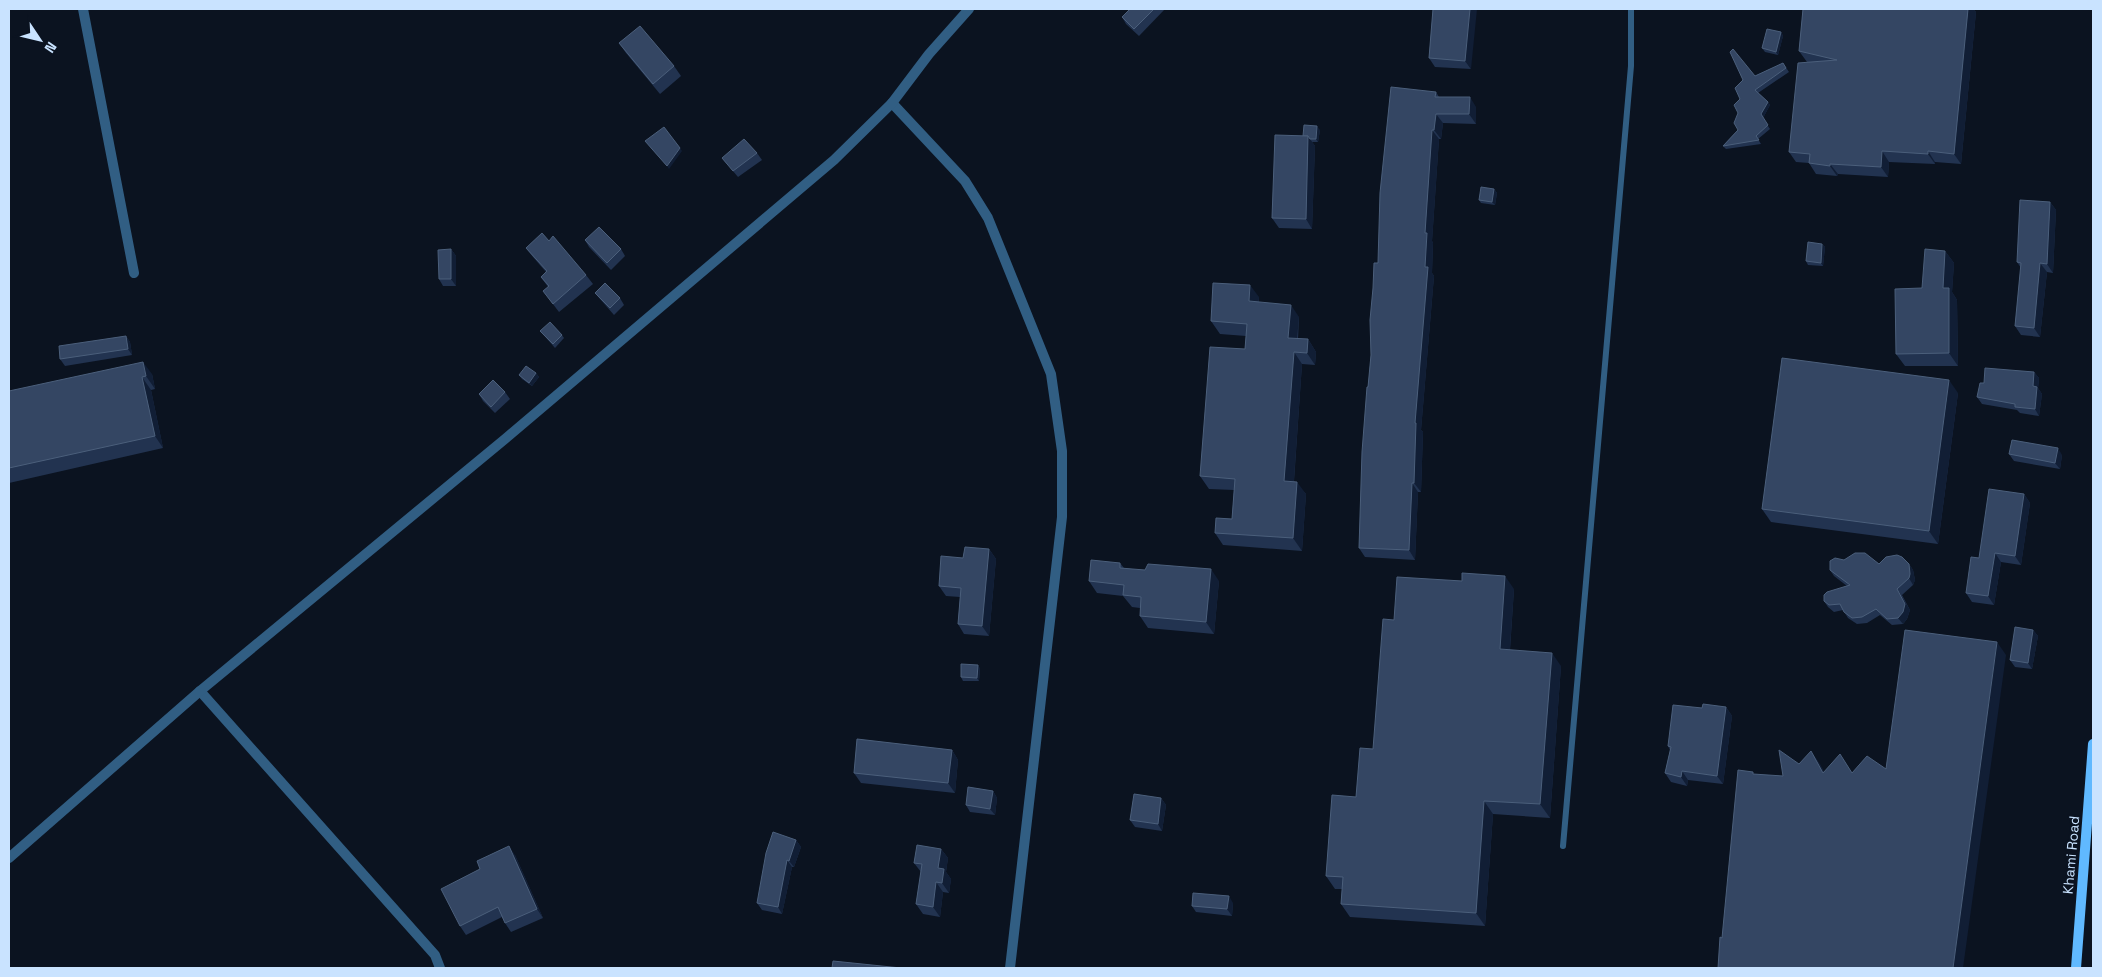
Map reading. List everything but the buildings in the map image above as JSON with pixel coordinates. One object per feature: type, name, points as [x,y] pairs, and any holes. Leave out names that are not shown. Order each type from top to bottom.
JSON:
[{"type":"main road","name":"Khami Road","points":[[2076,968],[2093,744]]},
{"type":"street","points":[[83,9],[134,273]]},
{"type":"street","points":[[9,858],[200,691],[505,439],[834,160],[892,103],[929,54],[968,9]]},
{"type":"street","points":[[892,103],[965,181],[988,218],[1051,374],[1062,451],[1062,517],[1010,968]]},
{"type":"street","points":[[200,691],[435,955],[440,968]]},
{"type":"lane","points":[[1563,846],[1630,76],[1631,9]]}]
